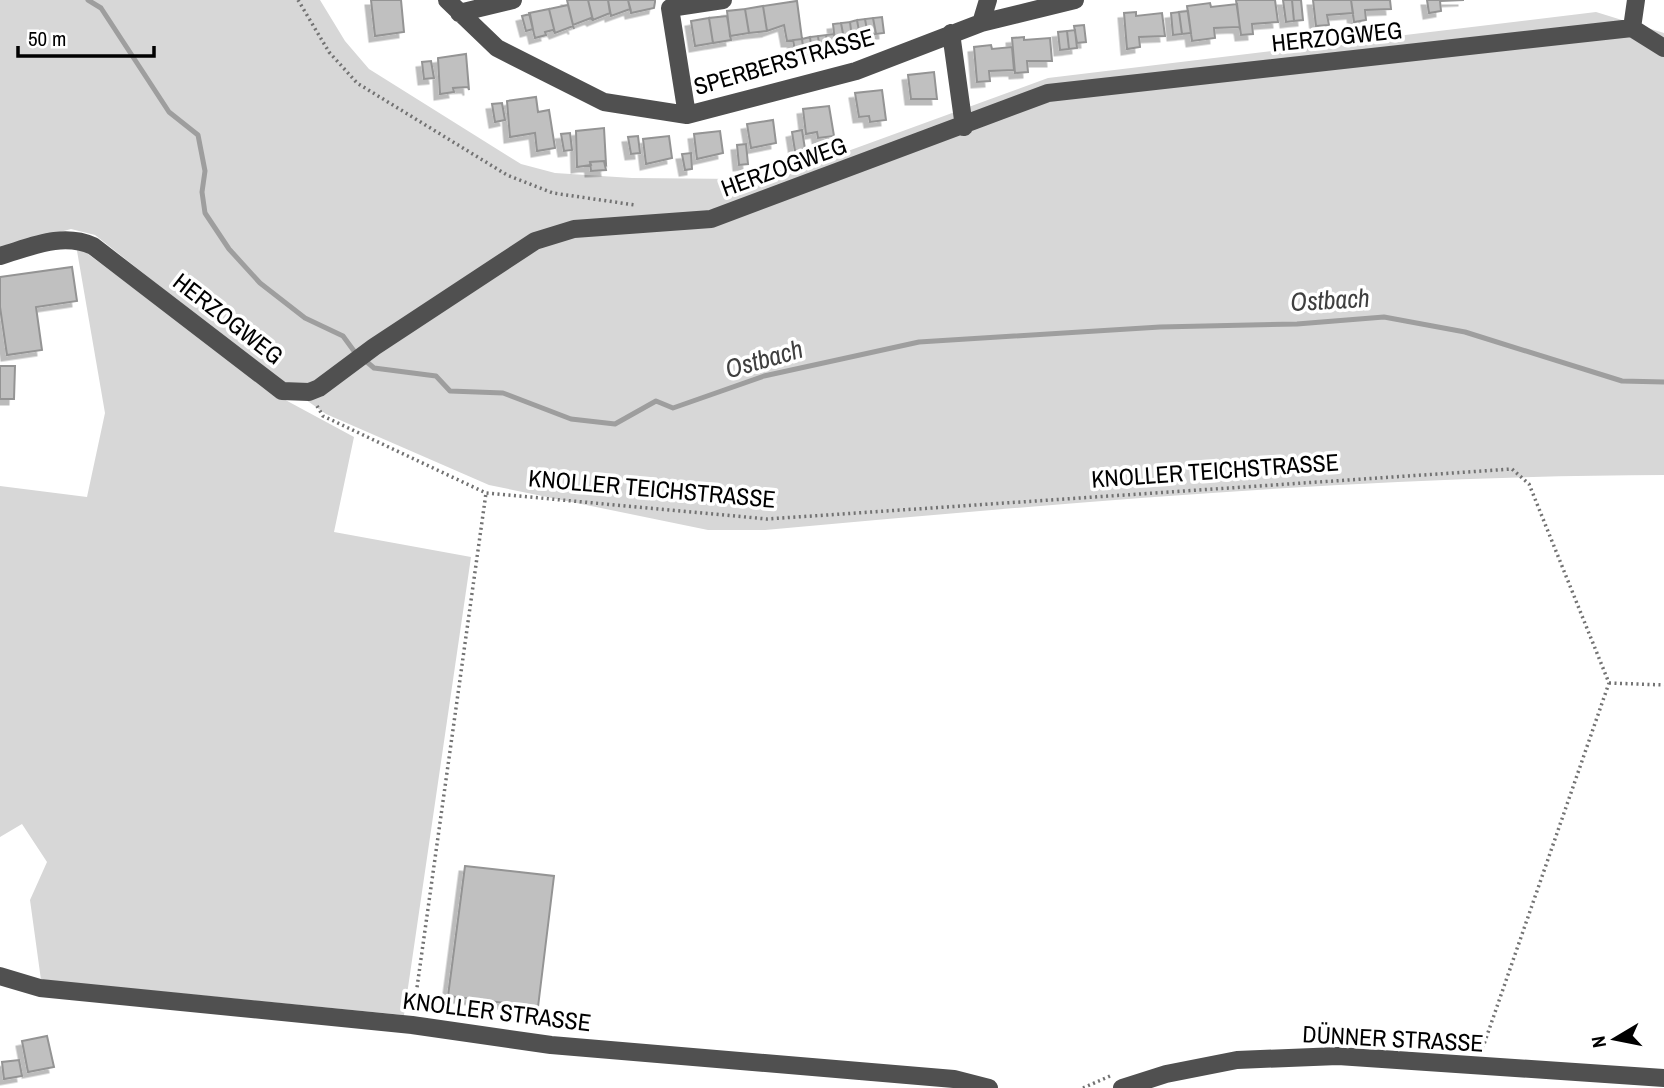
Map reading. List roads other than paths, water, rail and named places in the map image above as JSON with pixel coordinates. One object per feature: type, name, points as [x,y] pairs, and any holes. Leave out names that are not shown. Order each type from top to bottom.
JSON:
[{"type":"street","points":[[453,6],[513,0]]},
{"type":"street","points":[[687,116],[670,8],[723,0]]},
{"type":"street","points":[[981,23],[988,0]]},
{"type":"street","name":"SPERBERSTRASSE","points":[[453,6],[497,48],[604,103],[687,116],[856,71],[981,23],[1075,0]]},
{"type":"street","points":[[1636,0],[1632,28],[1664,48]]},
{"type":"street","name":"HERZOGWEG","points":[[0,256],[63,238],[78,239],[93,246],[282,391],[309,392],[319,388],[374,347],[535,241],[574,229],[711,219],[964,127],[1048,93],[1632,28]]},
{"type":"street","points":[[951,33],[964,127]]},
{"type":"street","name":"KNOLLER STRASSE","points":[[0,976],[40,988],[412,1025],[551,1045],[954,1079],[989,1088]]},
{"type":"street","name":"DÜNNER STRASSE","points":[[1122,1088],[1166,1074],[1237,1060],[1338,1056],[1475,1068],[1664,1078]]},
{"type":"waterway","name":"Ostbach","points":[[88,0],[101,8],[169,112],[198,135],[205,171],[202,192],[205,213],[229,249],[260,283],[305,318],[343,336],[354,351],[374,368],[436,376],[450,391],[503,393],[571,419],[615,424],[656,401],[673,408],[764,376],[919,342],[1160,327],[1297,324],[1384,317],[1465,332],[1622,381],[1664,382]]}]
